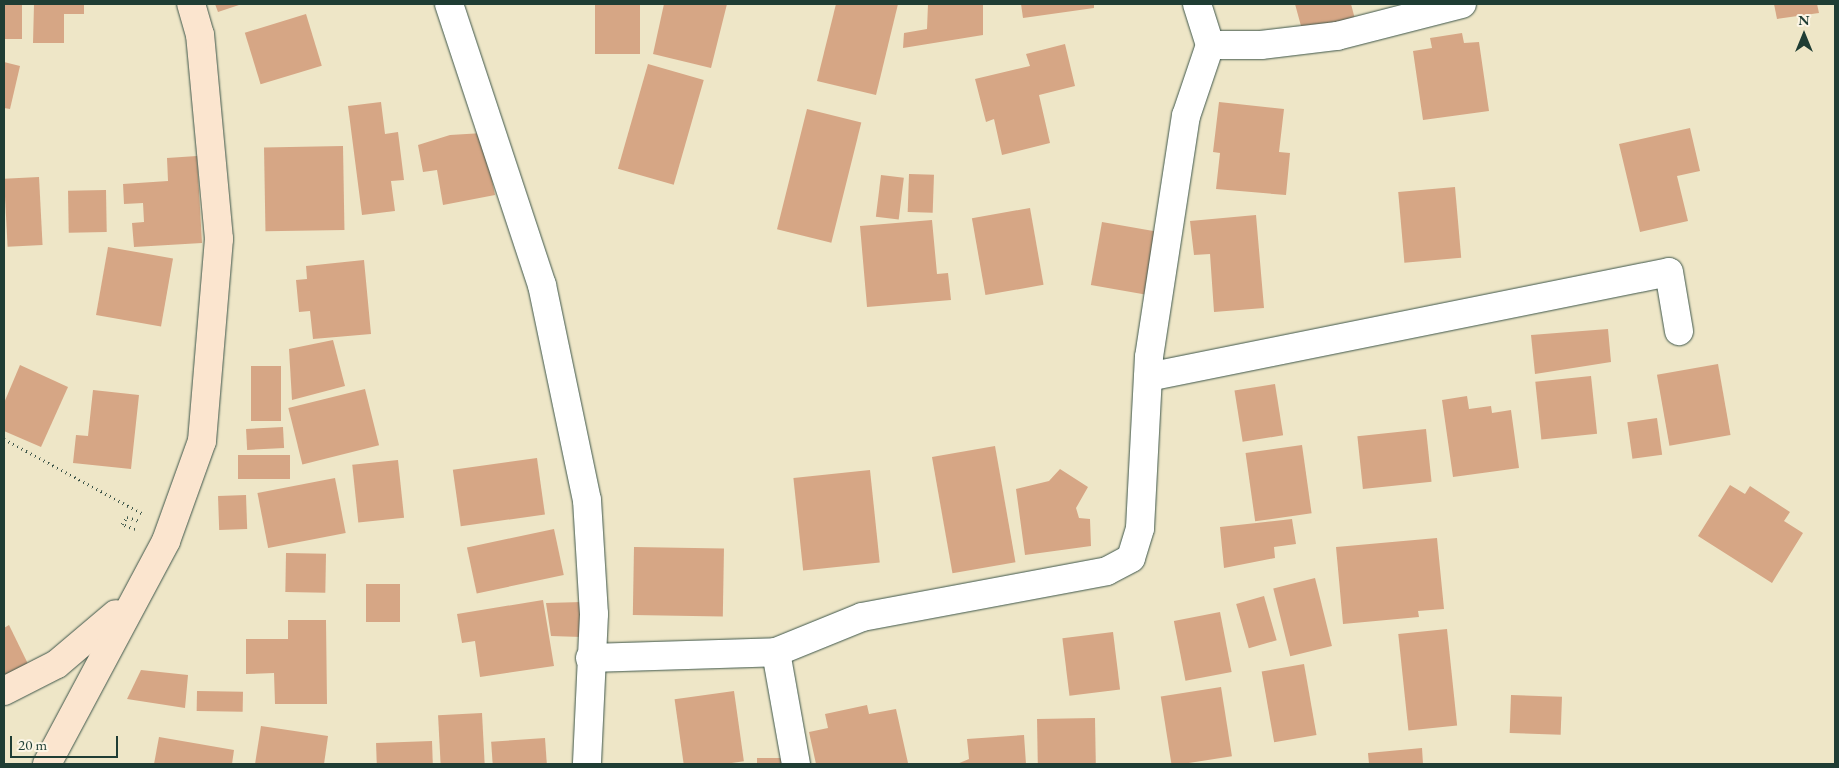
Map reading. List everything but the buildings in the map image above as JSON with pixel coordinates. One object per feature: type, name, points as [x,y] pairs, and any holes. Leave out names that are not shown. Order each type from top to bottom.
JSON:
[{"type":"main road","points":[[47,764],[136,593],[166,541],[202,440],[219,239],[200,34],[191,4]]},
{"type":"main road","points":[[4,691],[57,664],[96,636],[136,593]]},
{"type":"street","points":[[449,4],[542,285],[587,500],[594,614],[590,658],[587,764]]},
{"type":"street","points":[[590,658],[776,652],[862,617],[1107,571],[1131,558],[1140,528],[1148,377],[1186,116],[1210,45],[1197,4]]},
{"type":"street","points":[[1210,45],[1261,45],[1337,36],[1462,4]]},
{"type":"street","points":[[1148,377],[1669,272],[1679,331]]},
{"type":"street","points":[[776,652],[796,764]]},
{"type":"path","points":[[4,439],[143,514],[139,521],[127,517],[122,524]]}]
